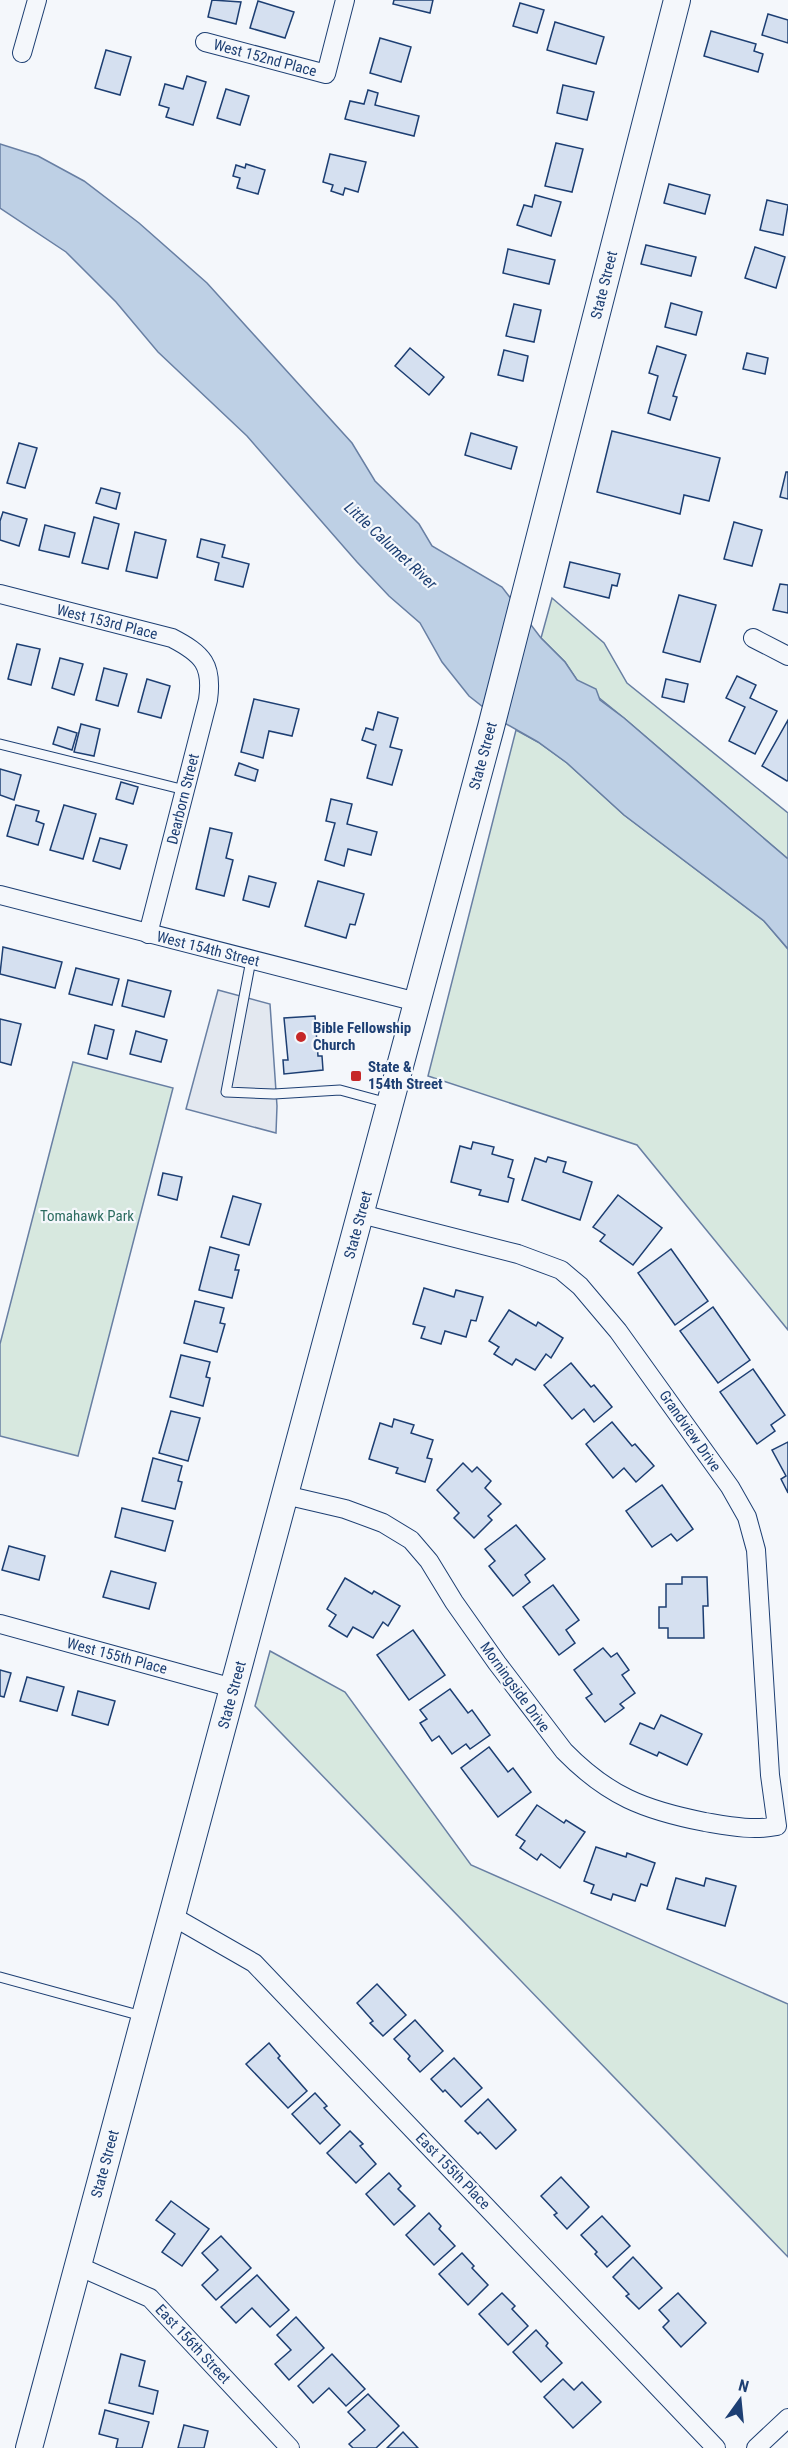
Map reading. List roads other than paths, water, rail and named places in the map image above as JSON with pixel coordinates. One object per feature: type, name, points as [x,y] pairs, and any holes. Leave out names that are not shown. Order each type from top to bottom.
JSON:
[{"type":"main road","name":"State Street","points":[[29,2448],[491,727],[677,0]]},
{"type":"street","points":[[22,53],[37,0]]},
{"type":"street","name":"West 152nd Place","points":[[205,42],[326,74],[345,0]]},
{"type":"street","name":"West 153rd Place","points":[[0,594],[172,638],[192,648],[207,664]]},
{"type":"street","points":[[753,638],[788,656]]},
{"type":"street","name":"Dearborn Street","points":[[148,934],[208,700],[211,681],[207,664]]},
{"type":"street","name":"West 154th Street","points":[[0,895],[417,1002]]},
{"type":"street","name":"Grandview Drive","points":[[361,1214],[518,1254],[561,1270],[580,1286],[618,1331],[730,1487],[747,1517],[756,1550],[770,1775],[777,1826]]},
{"type":"street","name":"Morningside Drive","points":[[285,1495],[345,1509],[374,1519],[411,1540],[429,1561],[454,1602],[497,1663],[564,1751],[577,1764],[622,1797],[640,1806],[684,1819],[762,1829],[777,1826]]},
{"type":"street","name":"West 155th Place","points":[[0,1624],[233,1688]]},
{"type":"street","name":"East 155th Place","points":[[172,1917],[254,1963],[716,2448]]},
{"type":"street","name":"East 156th Street","points":[[78,2266],[150,2298],[290,2448]]},
{"type":"street","points":[[756,2448],[788,2418]]},
{"type":"lane","points":[[0,744],[185,790]]},
{"type":"lane","points":[[251,960],[226,1092],[273,1094],[340,1090],[390,1103]]},
{"type":"lane","points":[[0,1977],[145,2016]]},
{"type":"water","name":"Little Calumet River","points":[[0,144],[38,156],[84,181],[139,223],[207,283],[352,443],[375,481],[419,524],[432,546],[502,587],[541,638],[565,662],[577,680],[596,689],[600,700],[788,859],[788,949],[764,921],[624,815],[567,763],[538,742],[501,721],[469,696],[442,662],[420,623],[389,596],[357,562],[247,436],[158,352],[116,302],[66,252],[0,208]]},
{"type":"place","name":"Bible Fellowship Church","points":[[301,1037]]},
{"type":"place","name":"State & 154th Street","points":[[356,1076]]},
{"type":"park label","name":"Tomahawk Park","points":[[87,1216]]}]
